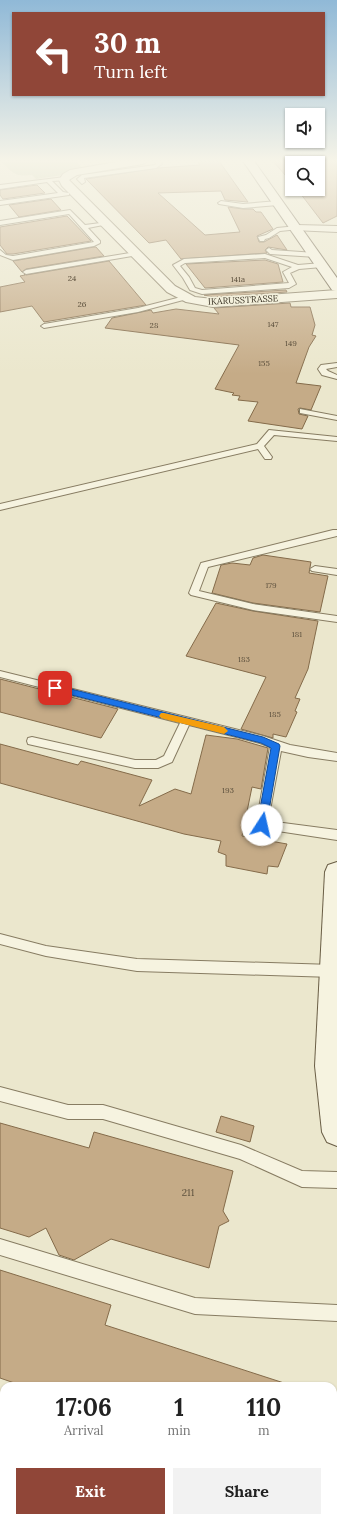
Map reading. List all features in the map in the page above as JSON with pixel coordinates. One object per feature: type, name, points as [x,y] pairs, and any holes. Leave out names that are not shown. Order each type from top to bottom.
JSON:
[{"type":"street","name":"IKARUSSTRASSE","points":[[115,232],[171,288],[185,298],[197,302],[214,303],[337,288]]},
{"type":"street","points":[[300,232],[337,288]]},
{"type":"street","points":[[337,872],[329,1066],[337,1132]]},
{"type":"lane","points":[[0,252],[4,256],[13,258],[97,243],[98,242],[89,232]]},
{"type":"lane","points":[[269,238],[276,232]]},
{"type":"lane","points":[[278,250],[319,260]]},
{"type":"lane","points":[[26,272],[136,254]]},
{"type":"lane","points":[[298,267],[265,256],[184,261],[176,265],[186,277],[192,289],[202,292],[290,286],[293,284],[286,272],[319,260]]},
{"type":"lane","points":[[44,326],[132,311],[185,298]]},
{"type":"lane","points":[[337,365],[324,367],[322,369],[325,373],[337,377]]},
{"type":"lane","points":[[303,411],[337,418]]},
{"type":"lane","points":[[0,507],[260,446],[272,432],[337,439]]},
{"type":"lane","points":[[260,446],[268,457]]},
{"type":"lane","points":[[337,533],[204,565],[194,593],[252,607],[337,619]]},
{"type":"lane","points":[[315,569],[337,572]]},
{"type":"lane","points":[[0,674],[263,740],[276,746],[304,753],[337,757]]},
{"type":"lane","points":[[32,741],[134,764],[158,764],[168,759],[186,721]]},
{"type":"lane","points":[[276,746],[262,825],[337,835]]},
{"type":"lane","points":[[0,940],[46,951],[137,965],[246,970],[333,970]]},
{"type":"lane","points":[[0,1094],[68,1112],[103,1112],[241,1152],[302,1179],[337,1180]]},
{"type":"lane","points":[[0,1247],[195,1306],[337,1313]]},
{"type":"building","points":[[0,232],[82,232],[91,241],[13,254],[7,254],[0,245]]},
{"type":"building","points":[[138,232],[202,232],[205,235],[240,232],[266,232],[257,236],[259,242],[264,242],[277,235],[287,250],[268,247],[265,250],[267,253],[181,259],[166,240],[149,243]]},
{"type":"building","points":[[96,247],[104,256],[26,269],[22,272],[13,261]]},
{"type":"building","points":[[265,260],[278,264],[283,282],[205,288],[186,264]]},
{"type":"building","points":[[109,261],[146,305],[44,322],[32,306],[0,312],[0,287],[25,282],[20,276],[25,275],[24,274],[26,275]]},
{"type":"building","points":[[286,290],[287,292],[213,297],[204,295]]},
{"type":"building","points":[[290,303],[291,307],[310,307],[315,325],[312,335],[316,336],[309,347],[296,383],[321,386],[311,410],[298,409],[299,414],[308,416],[302,429],[248,421],[258,402],[238,400],[240,396],[232,395],[234,393],[215,389],[239,345],[105,328],[112,318],[151,310],[153,313],[176,309],[219,314],[214,308]]},
{"type":"building","points":[[263,555],[311,562],[309,573],[328,576],[320,612],[253,603],[212,593],[221,565],[232,563],[250,565],[253,558]]},
{"type":"building","points":[[216,603],[253,611],[318,621],[308,669],[295,698],[300,699],[295,711],[297,712],[286,737],[273,734],[273,738],[241,729],[266,677],[186,656]]},
{"type":"building","points":[[0,679],[118,709],[101,738],[0,712]]},
{"type":"building","points":[[206,735],[237,739],[268,748],[261,789],[252,787],[242,836],[287,844],[278,867],[268,866],[267,874],[226,866],[226,855],[218,852],[221,841],[184,834],[0,783],[0,744],[78,765],[81,761],[152,780],[139,806],[175,789],[191,794]]},
{"type":"building","points":[[221,1116],[254,1126],[250,1142],[216,1132]]},
{"type":"building","points":[[0,1123],[89,1148],[94,1132],[233,1171],[223,1211],[229,1221],[219,1226],[209,1268],[111,1239],[74,1260],[59,1255],[46,1228],[29,1237],[0,1228]]},
{"type":"building","points":[[0,1270],[111,1305],[105,1325],[281,1382],[12,1382],[0,1378]]},
{"type":"slow traffic","points":[[164,716],[224,731]]},
{"type":"route","points":[[55,688],[263,740],[276,746],[262,825]]}]
